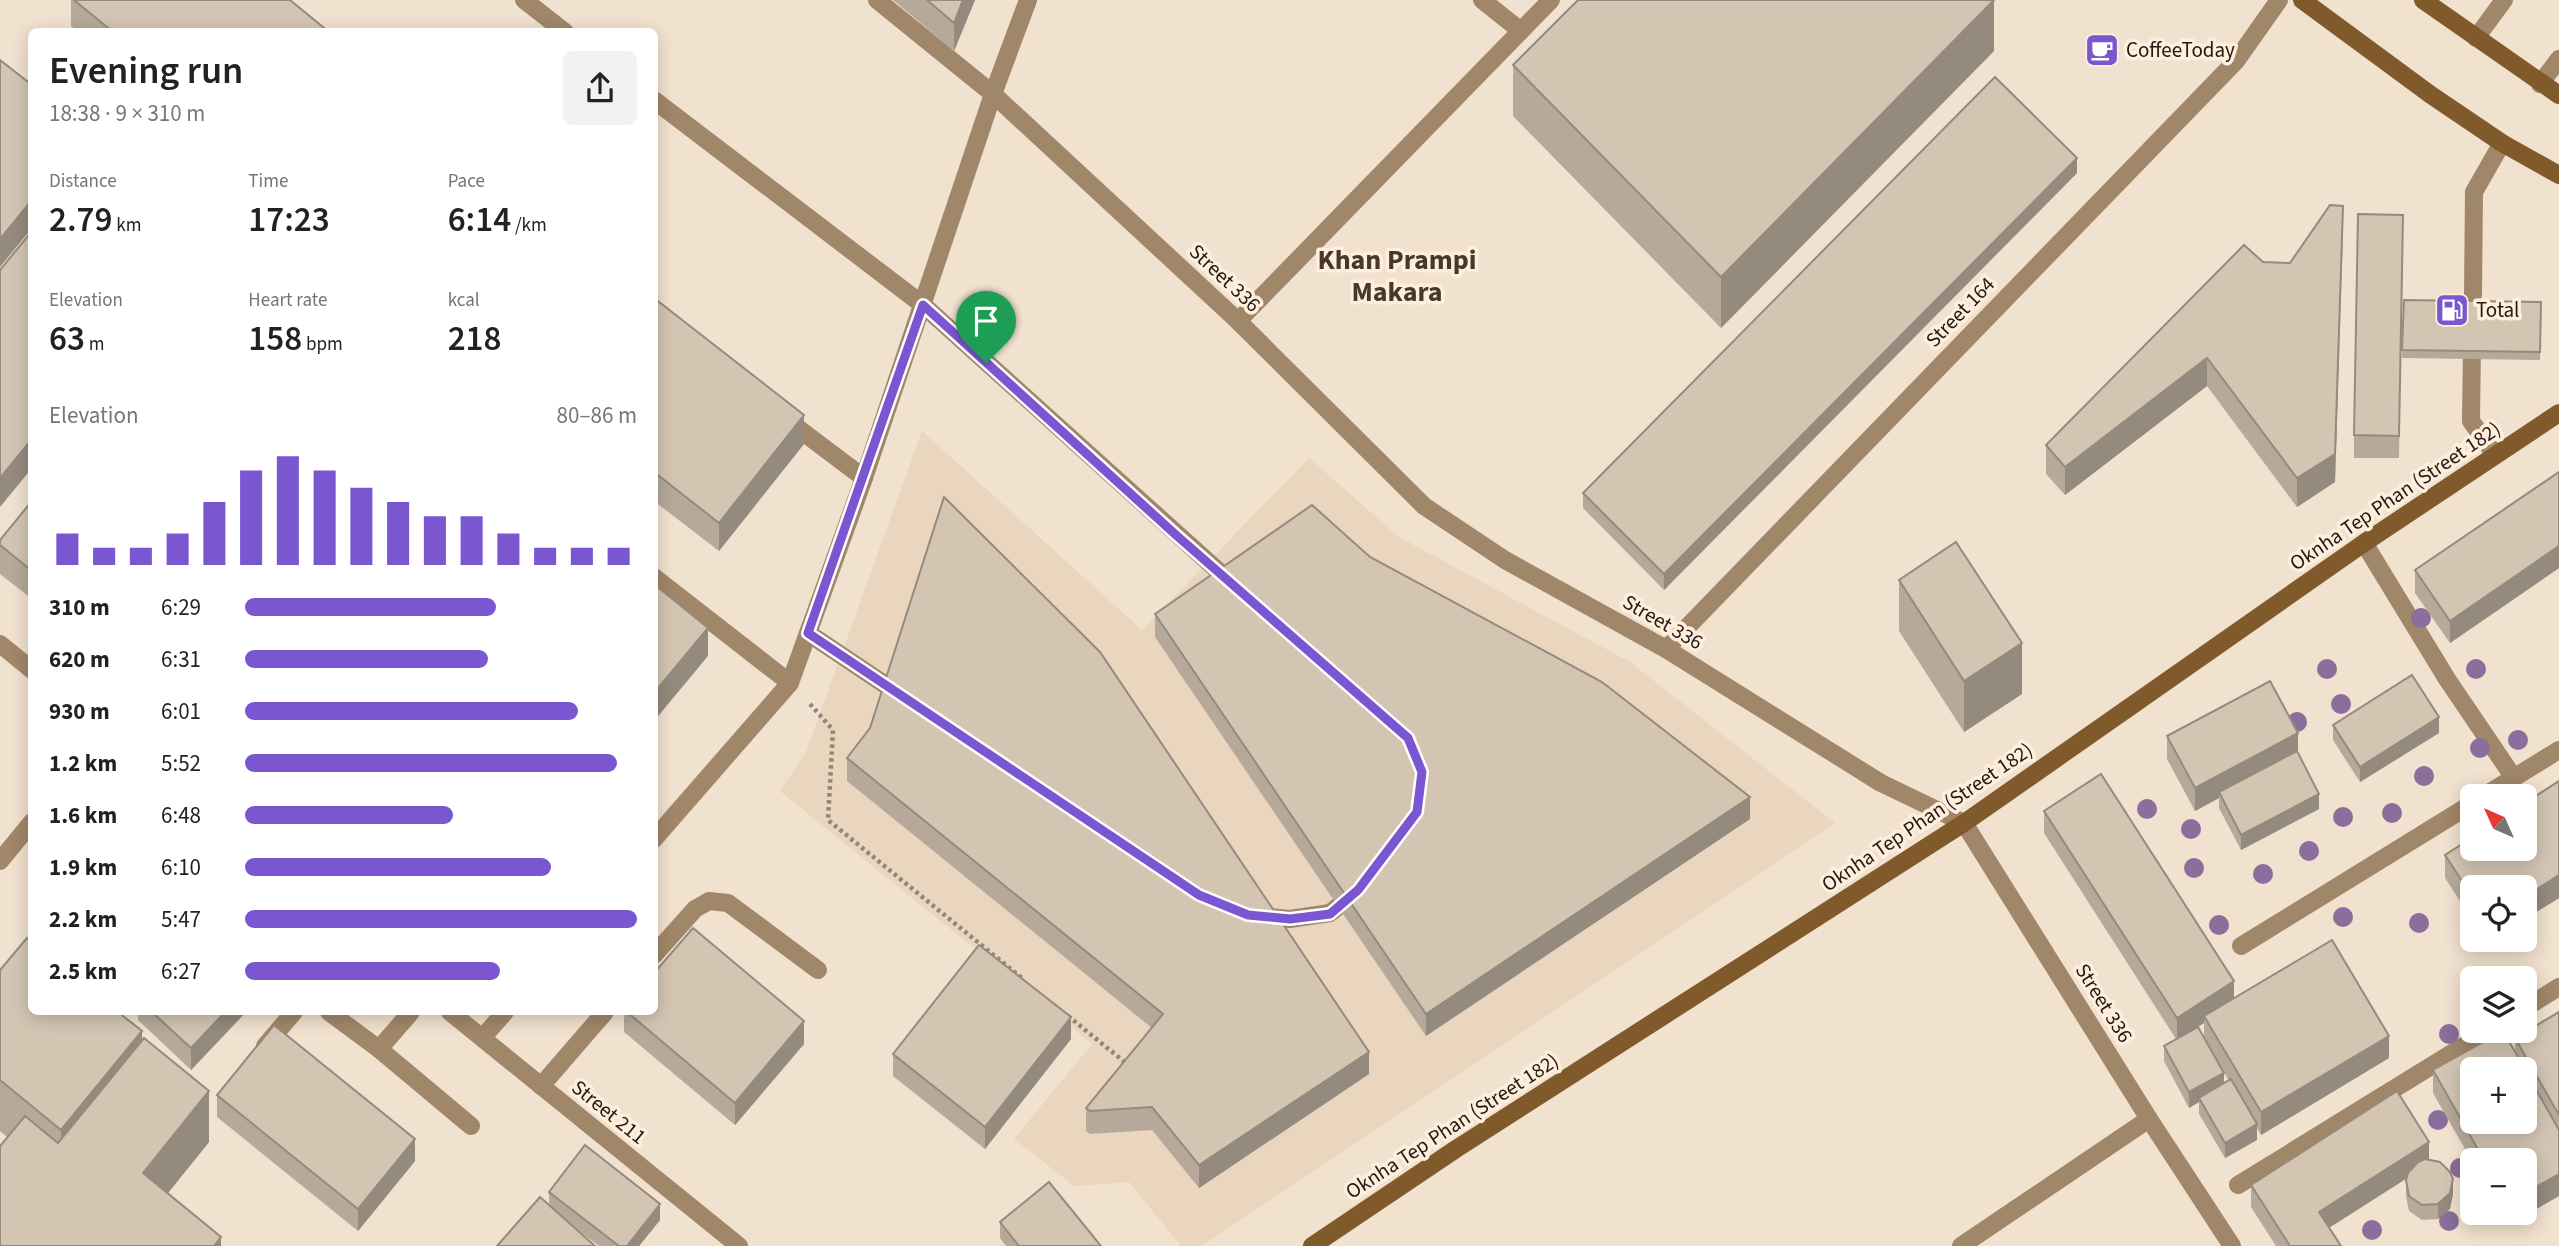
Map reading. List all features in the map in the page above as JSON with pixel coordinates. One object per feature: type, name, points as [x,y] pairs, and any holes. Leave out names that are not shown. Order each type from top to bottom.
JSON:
[{"type":"street","points":[[524,0],[560,28]]},
{"type":"street","name":"Street 336","points":[[877,0],[993,94],[1238,321],[1424,506],[1505,560],[1666,649],[1881,783],[1964,823],[2149,1119],[2232,1246]]},
{"type":"street","points":[[658,834],[790,683],[864,478],[993,94],[1028,0]]},
{"type":"street","points":[[1482,0],[1521,31]]},
{"type":"street","points":[[1238,321],[1551,0]]},
{"type":"street","name":"Street 164","points":[[1666,649],[2236,61],[2279,0]]},
{"type":"street","points":[[2302,0],[2431,95],[2502,143],[2556,175]]},
{"type":"street","points":[[2423,0],[2559,95]]},
{"type":"street","points":[[2476,38],[2504,0]]},
{"type":"street","points":[[2540,84],[2559,59]]},
{"type":"street","points":[[658,103],[923,305],[1250,600]]},
{"type":"street","points":[[2473,295],[2474,192],[2502,143]]},
{"type":"street","points":[[2472,346],[2472,421],[2495,455]]},
{"type":"street","points":[[769,405],[864,478]]},
{"type":"street","name":"Oknha Tep Phan (Street 182)","points":[[1312,1246],[1456,1149],[1964,823],[2364,543],[2559,413]]},
{"type":"street","points":[[2364,543],[2447,679],[2514,778]]},
{"type":"street","points":[[658,580],[790,683]]},
{"type":"street","points":[[808,633],[912,702]]},
{"type":"street","points":[[0,644],[28,667]]},
{"type":"street","points":[[2504,784],[2559,750]]},
{"type":"street","points":[[2241,947],[2460,811]]},
{"type":"street","points":[[0,861],[28,827]]},
{"type":"street","points":[[1236,910],[1248,915],[1290,919],[1330,914],[1367,879]]},
{"type":"street","points":[[658,951],[695,909],[709,901],[727,903],[818,970]]},
{"type":"street","points":[[2537,1001],[2559,988]]},
{"type":"street","points":[[252,1061],[290,1015]]},
{"type":"street","points":[[333,1015],[379,1049],[471,1126]]},
{"type":"street","points":[[379,1049],[408,1015]]},
{"type":"street","name":"Street 211","points":[[454,1015],[739,1246]]},
{"type":"street","points":[[483,1037],[502,1015]]},
{"type":"street","points":[[541,1086],[602,1015]]},
{"type":"street","points":[[2238,1185],[2469,1043]]},
{"type":"street","points":[[1961,1246],[2149,1119]]},
{"type":"path","points":[[790,683],[833,730],[828,820],[1031,986]]},
{"type":"path","points":[[1063,1012],[1127,1064]]},
{"type":"shaded area","points":[[922,431],[1142,630],[1309,458],[1399,537],[1630,662],[1835,823],[1201,1246],[1181,1246],[1129,1182],[1074,1186],[1014,1139],[1092,1044],[780,791],[806,752]]},
{"type":"building","points":[[74,0],[290,0],[324,28],[108,28]]},
{"type":"building","points":[[927,0],[963,0],[954,23]]},
{"type":"building","points":[[1578,0],[1994,0],[1721,277],[1513,65]]},
{"type":"building","points":[[0,60],[28,82],[28,205],[0,239]]},
{"type":"building","points":[[1995,77],[2077,158],[1664,574],[1583,493]]},
{"type":"building","points":[[2330,205],[2343,206],[2335,454],[2297,478],[2207,358],[2065,467],[2046,445],[2244,245],[2263,262],[2290,263]]},
{"type":"building","points":[[2358,214],[2403,215],[2399,436],[2354,435]]},
{"type":"building","points":[[28,236],[28,444],[0,478],[0,270]]},
{"type":"building","points":[[2404,300],[2541,302],[2540,352],[2402,350]]},
{"type":"building","points":[[658,301],[804,415],[719,523],[658,475]]},
{"type":"building","points":[[2559,472],[2559,546],[2450,621],[2415,570]]},
{"type":"building","points":[[944,497],[1100,652],[1369,1052],[1199,1165],[1152,1107],[1090,1111],[1086,1108],[1163,1014],[847,758],[870,728]]},
{"type":"building","points":[[1312,505],[1370,557],[1602,682],[1750,797],[1426,1014],[1155,614]]},
{"type":"building","points":[[28,506],[28,568],[0,545],[0,540]]},
{"type":"building","points":[[1956,542],[2022,643],[1964,681],[1899,580]]},
{"type":"building","points":[[658,587],[708,628],[658,688]]},
{"type":"building","points":[[2412,675],[2439,717],[2360,767],[2333,725]]},
{"type":"building","points":[[2270,681],[2298,733],[2195,788],[2167,736]]},
{"type":"building","points":[[2297,751],[2319,794],[2241,835],[2219,792]]},
{"type":"building","points":[[2101,774],[2234,981],[2177,1018],[2044,811]]},
{"type":"building","points":[[2559,781],[2559,875],[2537,889],[2537,875],[2460,875],[2460,878],[2445,855],[2460,845],[2460,861],[2538,861],[2538,795]]},
{"type":"building","points":[[693,928],[804,1021],[735,1103],[631,1015],[658,1015],[658,968]]},
{"type":"building","points":[[27,938],[28,1015],[122,1015],[142,1031],[61,1130],[0,1080],[0,970]]},
{"type":"building","points":[[2332,940],[2389,1036],[2261,1112],[2204,1016]]},
{"type":"building","points":[[979,945],[1071,1017],[985,1127],[893,1054]]},
{"type":"building","points":[[2559,1012],[2559,1115],[2537,1076],[2537,1057],[2526,1057],[2518,1043],[2537,1043],[2537,1025]]},
{"type":"building","points":[[155,1015],[222,1015],[191,1048]]},
{"type":"building","points":[[274,1025],[415,1139],[358,1209],[217,1095]]},
{"type":"building","points":[[2198,1027],[2224,1073],[2189,1092],[2164,1046]]},
{"type":"building","points":[[144,1038],[209,1091],[143,1173],[221,1237],[214,1246],[0,1246],[0,1146],[25,1116],[58,1143]]},
{"type":"building","points":[[2481,1043],[2510,1043],[2518,1057],[2460,1057],[2460,1118],[2433,1070]]},
{"type":"building","points":[[2231,1079],[2257,1124],[2225,1143],[2199,1098]]},
{"type":"building","points":[[2397,1091],[2429,1142],[2319,1212],[2341,1246],[2290,1246],[2251,1185]]},
{"type":"building","points":[[2537,1091],[2559,1130],[2559,1174],[2537,1186],[2537,1148],[2477,1148],[2469,1134],[2537,1134]]},
{"type":"building","points":[[585,1145],[660,1204],[627,1246],[619,1246],[549,1192]]},
{"type":"building","points":[[2425,1159],[2440,1162],[2453,1179],[2450,1193],[2438,1204],[2422,1205],[2409,1196],[2406,1180],[2408,1173],[2418,1162]]},
{"type":"building","points":[[1049,1182],[1101,1246],[1019,1246],[1000,1222]]},
{"type":"building","points":[[540,1197],[595,1246],[497,1246]]},
{"type":"place","name":"CoffeeToday","points":[[2102,50]]},
{"type":"place","name":"Total","points":[[2452,310]]},
{"type":"district","name":"Khan Prampi Makara","points":[[1397,275]]},
{"type":"route","points":[[923,305],[986,363],[1176,535],[1408,738],[1422,772],[1417,812],[1358,890],[1330,914],[1290,919],[1248,915],[1199,895],[808,633],[923,305]]}]
